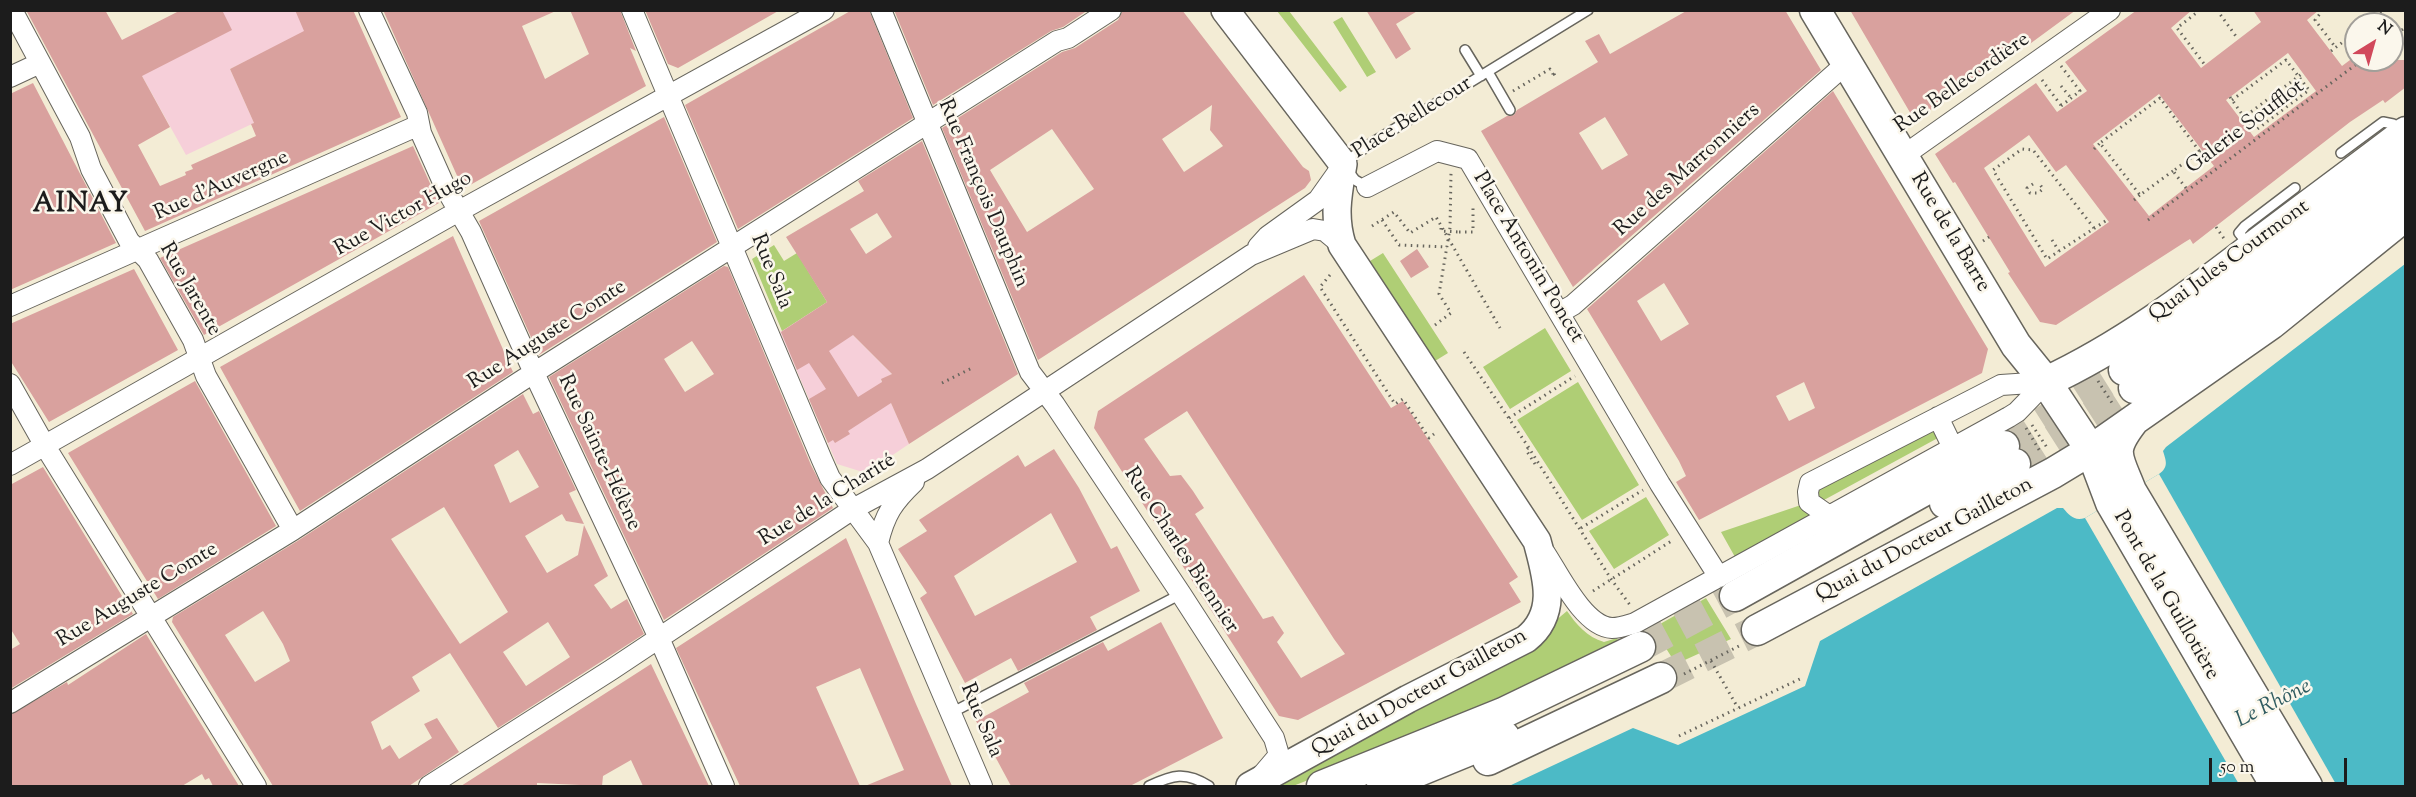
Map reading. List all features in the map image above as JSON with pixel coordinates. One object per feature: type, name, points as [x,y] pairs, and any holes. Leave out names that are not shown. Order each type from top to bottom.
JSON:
[{"type":"main road","name":"Place Bellecour","points":[[1225,10],[1343,164]]},
{"type":"main road","name":"Rue de la Barre","points":[[1815,10],[2016,345],[2046,382],[2091,450]]},
{"type":"main road","name":"Quai Jules Courmont","points":[[2046,382],[2094,359],[2236,248],[2401,137]]},
{"type":"main road","name":"Quai Jules Courmont","points":[[2118,379],[2233,291],[2401,137]]},
{"type":"main road","points":[[1343,164],[1337,197],[1336,226],[1342,245],[1537,541]]},
{"type":"main road","points":[[2118,379],[2247,310],[2406,188]]},
{"type":"main road","points":[[2091,450],[2127,417],[2271,324],[2406,215]]},
{"type":"main road","name":"Pont de la Guillotière","points":[[2127,417],[2117,450],[2121,497],[2276,786]]},
{"type":"main road","name":"Pont de la Guillotière","points":[[2091,450],[2307,786]]},
{"type":"main road","name":"Quai du Docteur Gailleton","points":[[1740,612],[2049,467],[2091,450]]},
{"type":"main road","name":"Quai du Docteur Gailleton","points":[[1740,612],[2010,455]]},
{"type":"main road","points":[[2049,467],[2081,475],[2121,497]]},
{"type":"main road","name":"Quai du Docteur Gailleton","points":[[1252,785],[1408,699],[1526,639],[1534,632],[1543,618],[1548,601],[1548,582],[1537,541]]},
{"type":"main road","points":[[1382,786],[1514,731],[1657,666]]},
{"type":"main road","points":[[1431,786],[1657,666]]},
{"type":"main road","name":"Quai du Docteur Gailleton","points":[[1323,786],[1503,713],[1657,666]]},
{"type":"street","name":"Rue Jarente","points":[[12,10],[81,137],[91,169],[129,241],[148,260],[193,340],[206,376],[293,530]]},
{"type":"street","name":"Rue Sainte-Hélène","points":[[369,10],[417,113],[419,125],[446,189],[471,232],[534,374],[659,638],[724,786]]},
{"type":"street","name":"Rue Sala","points":[[632,10],[826,469],[878,543],[982,786]]},
{"type":"street","name":"Rue Victor Hugo","points":[[10,465],[199,357],[824,10]]},
{"type":"street","name":"Rue François Dauphin","points":[[881,10],[1030,372],[1045,392]]},
{"type":"street","name":"Rue Auguste Comte","points":[[10,703],[293,530],[927,123],[1057,41],[1068,38],[1112,10]]},
{"type":"street","name":"Rue Bellecordière","points":[[1903,156],[2110,10]]},
{"type":"street","points":[[10,77],[40,63]]},
{"type":"street","name":"Rue des Marronniers","points":[[1559,313],[1573,305],[1847,63]]},
{"type":"street","name":"Rue d'Auvergne","points":[[10,306],[419,125]]},
{"type":"street","name":"Place Antonin Poncet","points":[[1367,187],[1437,151],[1468,159],[1660,484],[1740,612]]},
{"type":"street","name":"Rue de la Charité","points":[[1251,255],[1268,236],[1318,200],[1343,164]]},
{"type":"street","name":"Rue de la Charité","points":[[434,785],[853,509],[927,469],[1251,255],[1313,229],[1325,231],[1342,245]]},
{"type":"street","points":[[1829,516],[1809,502],[1810,483],[2001,385],[2046,382]]},
{"type":"street","name":"Quai du Docteur Gailleton","points":[[1537,541],[1585,614],[1595,622],[1610,628],[1640,621],[1740,612],[1829,516],[2017,412],[2046,382]]},
{"type":"street","points":[[10,384],[45,446],[256,786]]},
{"type":"street","name":"Rue Charles Biennier","points":[[1045,392],[1181,594],[1274,738]]},
{"type":"street","points":[[1938,417],[1953,448]]},
{"type":"street","points":[[878,543],[889,508],[927,469]]},
{"type":"street","points":[[1274,738],[1288,750],[1329,729],[1353,731]]},
{"type":"street","points":[[1252,785],[1279,754],[1274,738]]},
{"type":"lane","name":"Place Bellecour","points":[[1343,164],[1372,142],[1588,10]]},
{"type":"lane","points":[[1465,50],[1510,110]]},
{"type":"lane","points":[[2341,153],[2383,122],[2401,137]]},
{"type":"lane","name":"Place Antonin Poncet","points":[[1343,164],[1355,180],[1367,187]]},
{"type":"lane","points":[[2236,248],[2240,233],[2245,226],[2295,188]]},
{"type":"lane","points":[[951,713],[1181,594]]},
{"type":"lane","points":[[1149,786],[1169,776],[1190,776],[1209,786]]},
{"type":"path","points":[[2200,10],[2177,28],[2205,65]]},
{"type":"path","points":[[2217,10],[2238,39]]},
{"type":"path","points":[[2323,10],[2314,20],[2336,48]]},
{"type":"path","points":[[2331,51],[2344,42]]},
{"type":"path","points":[[2039,76],[2062,107],[2080,92],[2052,52]]},
{"type":"path","points":[[2286,60],[2301,75],[2309,90],[2256,130],[2242,118],[2231,98],[2286,60]]},
{"type":"path","points":[[1526,84],[1550,69],[1552,76],[1554,74],[1557,80]]},
{"type":"path","name":"Galerie Soufflot","points":[[2148,220],[2346,72]]},
{"type":"path","points":[[2242,118],[2301,75]]},
{"type":"path","points":[[2061,86],[2070,98]]},
{"type":"path","points":[[2094,148],[2160,98],[2201,151],[2134,200]]},
{"type":"path","points":[[2100,143],[2140,195]]},
{"type":"path","points":[[2094,228],[2033,150],[2022,149],[1993,170],[2047,259],[2108,220]]},
{"type":"path","points":[[2173,171],[2186,188]]},
{"type":"path","points":[[1435,325],[1451,314],[1439,294],[1449,232],[1451,173]]},
{"type":"path","points":[[2033,184],[2026,188],[2030,193],[2038,194],[2043,189],[2039,183]]},
{"type":"path","points":[[1441,228],[1441,231],[1473,232],[1473,201]]},
{"type":"path","points":[[1371,226],[1394,212],[1410,233],[1436,217],[1500,328]]},
{"type":"path","points":[[1382,219],[1399,245],[1447,247]]},
{"type":"path","points":[[2216,227],[2236,248]]},
{"type":"path","points":[[1983,241],[1989,237]]},
{"type":"path","points":[[2052,240],[2059,251]]},
{"type":"path","points":[[1330,275],[1320,287],[1395,404],[1403,399],[1429,438],[1434,434]]},
{"type":"path","points":[[1464,351],[1634,612]]},
{"type":"path","points":[[942,383],[974,367]]},
{"type":"path","points":[[1509,418],[1579,373]]},
{"type":"path","points":[[2118,379],[2127,417]]},
{"type":"path","points":[[2023,422],[2049,467]]},
{"type":"path","points":[[1529,448],[1526,450],[1535,464]]},
{"type":"path","points":[[1581,528],[1647,488]]},
{"type":"path","points":[[1585,596],[1677,538]]},
{"type":"path","points":[[1711,661],[1740,612]]},
{"type":"path","points":[[1657,666],[1711,661]]},
{"type":"path","points":[[1711,661],[1738,708]]},
{"type":"path","points":[[1679,736],[1802,678]]},
{"type":"shaded area","points":[[181,11],[347,11],[230,69],[254,123],[186,155],[122,40]]},
{"type":"shaded area","points":[[809,313],[853,335],[892,374],[881,380],[909,444],[866,473],[837,464],[780,332]]},
{"type":"green space","points":[[1277,11],[1289,11],[1347,87],[1340,92]]},
{"type":"green space","points":[[1342,17],[1376,72],[1367,77],[1333,22]]},
{"type":"green space","points":[[774,245],[784,261],[797,253],[827,302],[782,331],[752,259]]},
{"type":"green space","points":[[1383,253],[1448,353],[1435,361],[1370,261]]},
{"type":"green space","points":[[1545,328],[1571,371],[1510,409],[1483,367]]},
{"type":"green space","points":[[1578,382],[1639,485],[1582,520],[1517,420]]},
{"type":"green space","points":[[1934,428],[1939,436],[1936,439],[1820,501],[1813,488]]},
{"type":"green space","points":[[1646,497],[1669,535],[1614,569],[1589,531]]},
{"type":"green space","points":[[1801,505],[1811,515],[1735,557],[1721,532]]},
{"type":"green space","points":[[1706,598],[1731,639],[1676,664],[1653,628]]},
{"type":"green space","points":[[1567,611],[1592,637],[1604,642],[1617,638],[1619,643],[1469,717],[1293,786],[1271,786],[1548,627]]},
{"type":"water","name":"Le Rhône","points":[[2405,264],[2405,786],[1509,786],[1633,728],[1678,745],[1805,686],[1820,641],[2057,508],[2063,508],[2075,518],[2085,518],[2159,474],[2165,466],[2163,451],[2166,447]]},
{"type":"pier","points":[[2159,474],[2337,786],[2240,786],[2085,518]]},
{"type":"building","points":[[26,10],[105,10],[122,40],[181,10],[222,10],[232,30],[142,76],[170,127],[138,145],[160,186],[186,175],[185,172],[193,169],[191,165],[256,136],[251,124],[254,123],[230,69],[304,31],[295,10],[353,10],[401,117],[145,231]]},
{"type":"building","points":[[383,10],[558,10],[522,26],[545,79],[589,54],[570,10],[620,10],[636,51],[630,48],[646,86],[463,189]]},
{"type":"building","points":[[645,10],[780,10],[678,68],[668,64]]},
{"type":"building","points":[[852,10],[869,10],[913,118],[738,229],[685,105]]},
{"type":"building","points":[[894,10],[1088,10],[933,105]]},
{"type":"building","points":[[1123,10],[1182,10],[1303,167],[1309,171],[1311,180],[1305,188],[1038,360],[942,128],[1062,52],[1075,48],[1118,20]],"holes":[[[1212,105],[1210,130],[1223,146],[1184,172],[1162,139]],[[1052,129],[1094,189],[1027,232],[990,170]]]},
{"type":"building","points":[[1366,10],[1419,10],[1396,24],[1411,49],[1396,59]]},
{"type":"building","points":[[1688,10],[1785,10],[1821,70],[1573,287],[1481,131],[1507,116],[1514,115],[1517,110],[1598,62],[1585,41],[1599,34],[1610,54]],"holes":[[[1605,117],[1628,155],[1602,170],[1579,133]]]},
{"type":"building","points":[[1850,10],[2076,10],[2027,46],[2026,42],[1915,121]]},
{"type":"building","points":[[2137,10],[2192,10],[2171,28],[2201,68],[2261,22],[2253,10],[2319,10],[2307,20],[2342,66],[2344,64],[2344,72],[2404,72],[2404,60],[2406,60],[2406,87],[2385,103],[2383,100],[2350,122],[2193,244],[2190,239],[2056,325],[2040,322],[2008,273],[2010,272],[1955,182],[1953,183],[1935,154],[2036,83],[2057,112],[2087,91],[2065,62]],"holes":[[[2288,53],[2316,91],[2254,137],[2226,100]],[[2159,94],[2214,166],[2149,216],[2093,144]],[[2029,135],[2056,172],[2066,165],[2109,222],[2045,267],[1984,168]]]},
{"type":"building","points":[[33,83],[116,243],[10,290],[10,94]]},
{"type":"building","points":[[1833,91],[1988,349],[1982,373],[1699,520],[1676,482],[1686,476],[1679,461],[1587,309]],"holes":[[[1664,283],[1689,324],[1661,341],[1637,301]],[[1804,382],[1815,408],[1789,421],[1776,396]]]},
{"type":"building","points":[[664,117],[717,242],[539,355],[479,221]]},
{"type":"building","points":[[922,141],[1018,374],[909,444],[891,403],[848,431],[850,434],[835,443],[833,440],[828,443],[809,399],[826,389],[809,363],[797,370],[781,332],[827,302],[786,237],[864,191],[858,181]],"holes":[[[877,213],[892,237],[866,254],[850,229]],[[853,335],[892,374],[881,379],[882,382],[858,397],[829,351]]]},
{"type":"building","points":[[413,146],[439,203],[204,335],[160,258]]},
{"type":"building","points":[[453,236],[513,372],[300,511],[220,367]]},
{"type":"building","points":[[1417,249],[1429,267],[1411,278],[1400,261]]},
{"type":"building","points":[[724,266],[728,267],[811,465],[833,508],[664,620],[549,377]],"holes":[[[692,341],[714,374],[685,392],[664,359]]]},
{"type":"building","points":[[134,269],[178,350],[49,422],[10,360],[10,324]]},
{"type":"building","points":[[1304,275],[1391,408],[1403,401],[1518,577],[1509,583],[1521,602],[1298,720],[1279,716],[1094,428],[1098,411]],"holes":[[[1187,411],[1345,654],[1301,678],[1277,642],[1284,633],[1273,616],[1263,619],[1195,514],[1204,508],[1193,491],[1181,475],[1170,476],[1144,439]]]},
{"type":"building","points":[[195,381],[276,526],[158,599],[68,453]]},
{"type":"building","points":[[523,394],[533,414],[539,411],[576,490],[569,493],[584,524],[566,521],[562,514],[525,536],[547,573],[578,555],[584,525],[608,576],[594,585],[611,609],[627,599],[644,634],[498,728],[450,653],[412,677],[420,691],[371,722],[382,750],[390,745],[399,759],[432,738],[424,724],[437,718],[459,752],[409,786],[273,786],[172,622],[173,617],[299,540]],"holes":[[[518,450],[539,487],[510,503],[494,465]],[[444,507],[508,612],[460,644],[391,539]],[[263,611],[283,644],[290,661],[255,682],[225,635]],[[548,622],[570,657],[526,686],[503,652]]]},
{"type":"building","points":[[1054,449],[1079,488],[1111,549],[1117,546],[1140,591],[1090,617],[1097,630],[1018,671],[1011,658],[965,683],[920,598],[927,593],[898,549],[927,531],[919,520],[1018,455],[1025,467]],"holes":[[[1051,513],[1077,562],[975,616],[954,576]]]},
{"type":"building","points":[[43,467],[133,614],[10,689],[10,650],[20,644],[10,628],[10,485]]},
{"type":"building","points":[[846,538],[952,786],[865,786],[904,770],[860,668],[816,687],[860,786],[740,786],[676,648]]},
{"type":"building","points":[[1161,622],[1223,738],[1130,786],[1011,786],[976,721],[1029,692],[1024,683],[1103,642],[1108,651]]},
{"type":"building","points":[[146,634],[239,786],[213,786],[209,778],[205,780],[202,774],[182,786],[10,786],[10,715],[67,682],[68,685]]},
{"type":"building","points":[[651,664],[709,786],[643,786],[631,760],[603,776],[602,786],[537,783],[537,786],[461,786]]},
{"type":"tunnel","points":[[2004,446],[2124,370]]},
{"type":"tunnel","points":[[2015,464],[2134,388]]},
{"type":"tunnel","points":[[1640,647],[1735,596]]},
{"type":"tunnel","points":[[1661,678],[1757,630]]},
{"type":"district","name":"AINAY","points":[[81,206]]}]
